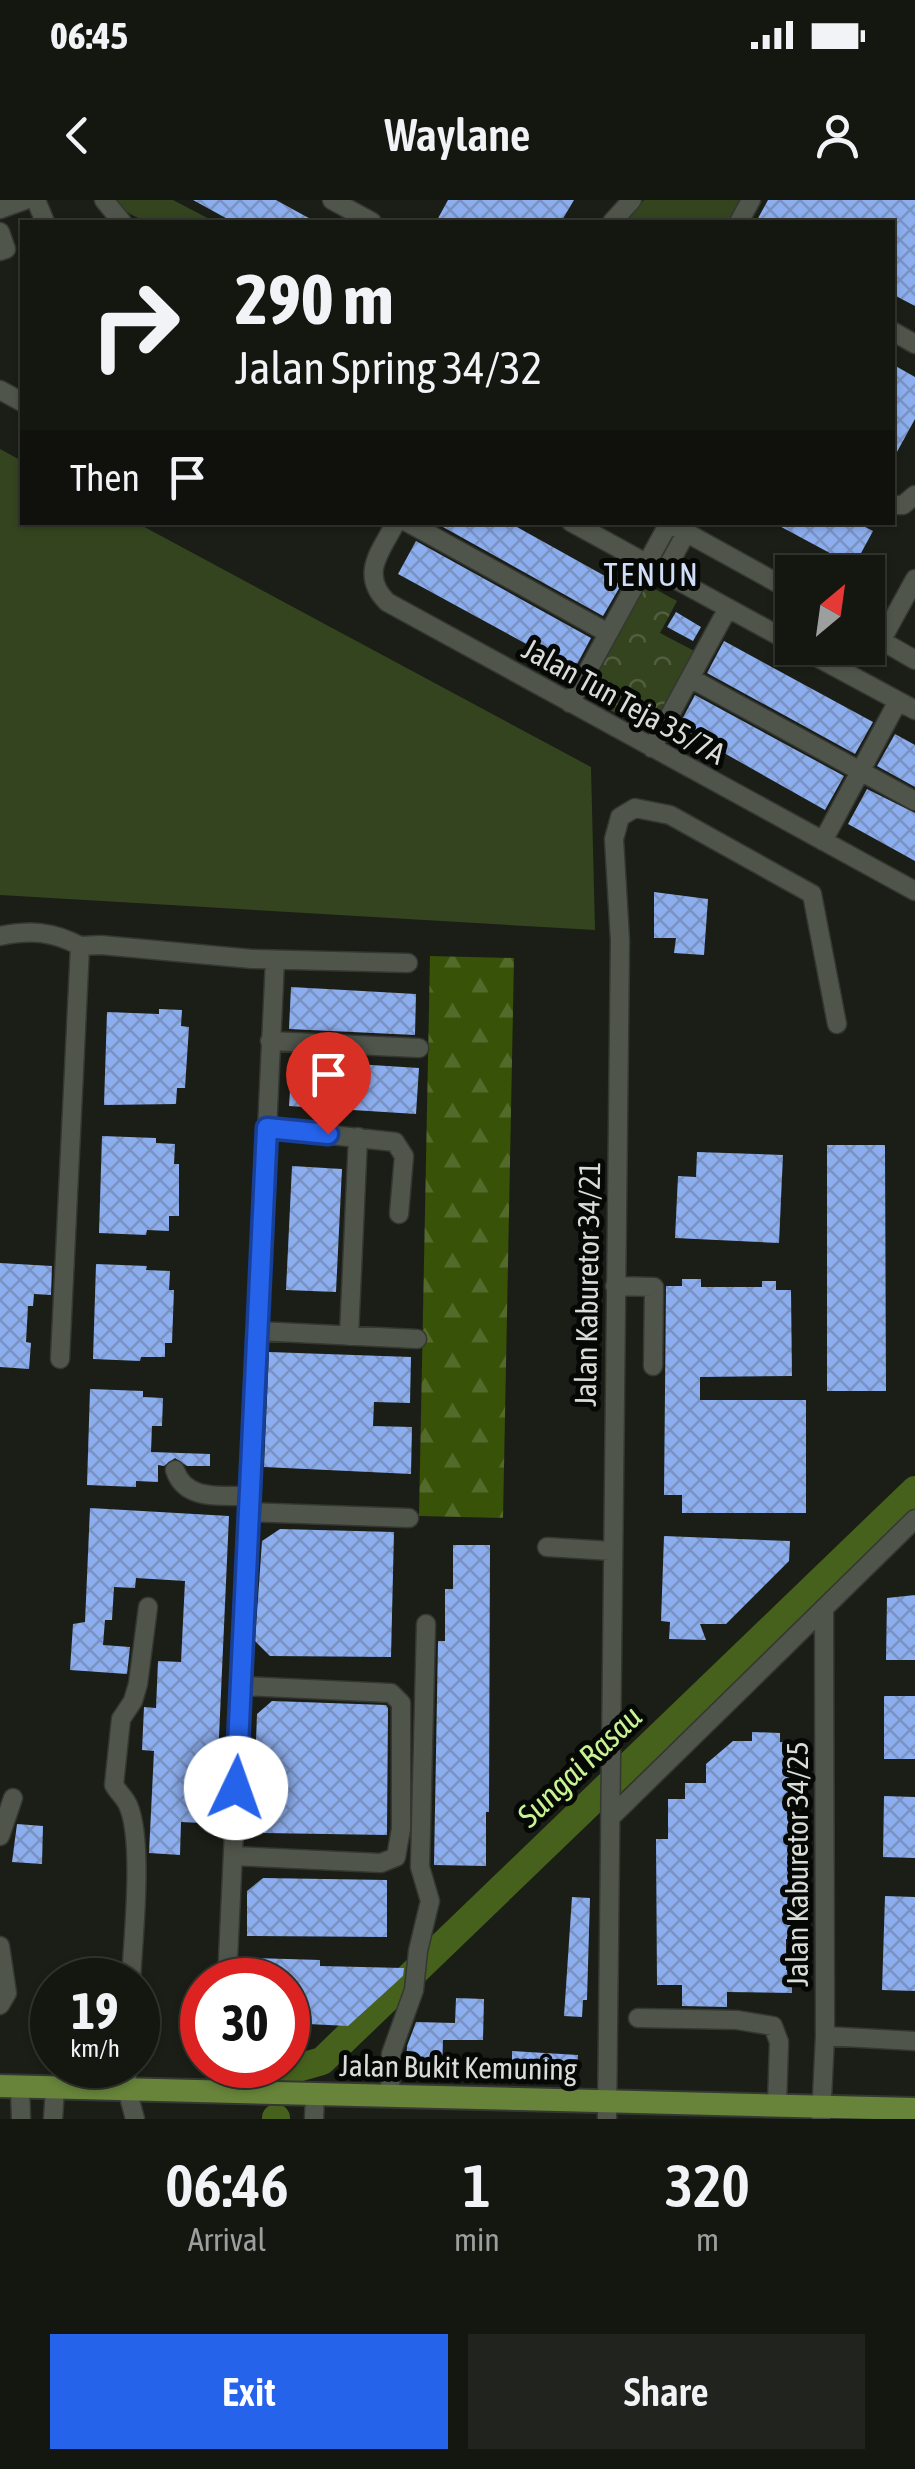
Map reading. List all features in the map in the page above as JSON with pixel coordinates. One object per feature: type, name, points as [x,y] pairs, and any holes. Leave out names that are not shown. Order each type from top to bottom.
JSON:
[{"type":"main road","name":"Jalan Bukit Kemuning","points":[[160,2083],[221,2091],[390,2096],[608,2110],[891,2114],[915,2109]]},
{"type":"street","points":[[0,209],[26,200]]},
{"type":"street","points":[[104,200],[120,220]]},
{"type":"street","points":[[614,220],[632,200]]},
{"type":"street","points":[[344,203],[369,220]]},
{"type":"street","name":"Jalan Tun Teja 35/7A","points":[[394,525],[372,576],[374,589],[386,602],[915,892]]},
{"type":"street","points":[[412,525],[608,632]]},
{"type":"street","points":[[576,525],[775,634]]},
{"type":"street","points":[[570,702],[646,564],[674,526]]},
{"type":"street","points":[[664,573],[674,526]]},
{"type":"street","points":[[674,526],[775,582]]},
{"type":"street","points":[[885,621],[915,579]]},
{"type":"street","points":[[652,748],[728,608]]},
{"type":"street","points":[[885,643],[915,660]]},
{"type":"street","points":[[823,841],[861,771],[907,706],[831,665]]},
{"type":"street","points":[[690,678],[915,800]]},
{"type":"street","name":"Jalan Kaburetor 34/21","points":[[608,2110],[608,1765],[620,940],[614,839],[620,818],[635,808],[670,814],[812,894],[837,1024]]},
{"type":"street","points":[[0,936],[27,930],[56,933],[80,946],[275,960],[408,963]]},
{"type":"street","points":[[60,1360],[80,946]]},
{"type":"street","points":[[228,1958],[275,960]]},
{"type":"street","points":[[270,1040],[419,1048]]},
{"type":"street","points":[[267,1128],[395,1142],[404,1156],[399,1214]]},
{"type":"street","points":[[349,1336],[358,1138]]},
{"type":"street","points":[[615,1286],[654,1286],[653,1366]]},
{"type":"street","points":[[258,1332],[416,1339]]},
{"type":"street","points":[[175,1470],[178,1479],[195,1493],[250,1504],[409,1518]]},
{"type":"street","points":[[610,1818],[915,1519]]},
{"type":"street","points":[[547,1547],[611,1551]]},
{"type":"street","points":[[132,1958],[134,1848],[129,1807],[114,1786],[121,1719],[138,1684],[148,1607]]},
{"type":"street","name":"Jalan Kaburetor 34/25","points":[[822,2113],[824,1608]]},
{"type":"street","points":[[390,2096],[391,2054],[414,1990],[430,1901],[420,1868],[426,1624]]},
{"type":"street","points":[[233,1856],[382,1864],[396,1856],[402,1829],[401,1703],[391,1693],[241,1686]]},
{"type":"street","points":[[0,1836],[13,1798]]},
{"type":"street","points":[[0,1946],[6,1993],[0,2006]]},
{"type":"street","points":[[638,2018],[737,2020],[773,2026],[786,2110]]},
{"type":"street","points":[[825,2036],[915,2042]]},
{"type":"street","points":[[10,2086],[22,2119]]},
{"type":"street","points":[[53,2119],[55,2088]]},
{"type":"street","points":[[129,2088],[134,2119]]},
{"type":"street","points":[[314,2119],[315,2094]]},
{"type":"green space","points":[[116,200],[173,200],[211,220],[145,220],[125,210]]},
{"type":"green space","points":[[644,200],[743,200],[732,220],[626,220]]},
{"type":"green space","points":[[0,449],[20,460],[20,525],[141,525],[591,767],[595,930],[0,895]]},
{"type":"green space","points":[[642,582],[677,601],[660,633],[698,653],[654,734],[581,694]]},
{"type":"green space","points":[[430,956],[514,958],[503,1518],[419,1516]]},
{"type":"building","points":[[193,200],[276,200],[312,220],[229,220]]},
{"type":"building","points":[[448,200],[574,200],[562,220],[437,220]]},
{"type":"building","points":[[768,200],[915,200],[915,306],[895,296],[895,220],[757,220]]},
{"type":"building","points":[[895,366],[915,377],[915,419],[895,456]]},
{"type":"building","points":[[439,525],[513,525],[621,585],[603,616]]},
{"type":"building","points":[[778,525],[862,525],[873,531],[860,555],[834,555]]},
{"type":"building","points":[[416,541],[591,638],[574,670],[398,574]]},
{"type":"building","points":[[676,612],[701,627],[693,641],[667,627]]},
{"type":"building","points":[[724,641],[873,722],[855,754],[707,673]]},
{"type":"building","points":[[695,695],[844,776],[825,810],[678,727]]},
{"type":"building","points":[[895,734],[915,745],[915,787],[877,766]]},
{"type":"building","points":[[867,789],[915,813],[915,861],[848,824]]},
{"type":"building","points":[[654,892],[708,899],[704,955],[674,953],[676,938],[654,938]]},
{"type":"building","points":[[291,987],[416,994],[415,1035],[289,1029]]},
{"type":"building","points":[[159,1009],[182,1010],[181,1026],[189,1027],[185,1088],[177,1088],[176,1104],[104,1105],[107,1012],[159,1014]]},
{"type":"building","points":[[292,1060],[419,1068],[416,1114],[289,1106]]},
{"type":"building","points":[[102,1136],[156,1138],[156,1143],[175,1144],[179,1216],[169,1216],[169,1231],[147,1230],[146,1235],[99,1233]]},
{"type":"building","points":[[827,1145],[885,1145],[886,1391],[827,1391]]},
{"type":"building","points":[[697,1152],[783,1155],[779,1243],[675,1238],[678,1176],[696,1177]]},
{"type":"building","points":[[292,1166],[342,1169],[336,1292],[286,1290]]},
{"type":"building","points":[[0,1263],[52,1266],[51,1295],[34,1294],[33,1306],[28,1306],[29,1369],[0,1367]]},
{"type":"building","points":[[96,1264],[170,1271],[169,1290],[174,1290],[172,1343],[165,1343],[165,1357],[141,1357],[140,1361],[93,1359]]},
{"type":"building","points":[[682,1279],[701,1279],[701,1287],[762,1287],[762,1281],[776,1281],[776,1290],[791,1290],[792,1376],[700,1377],[700,1400],[806,1400],[806,1513],[682,1513],[682,1495],[664,1495],[666,1286],[682,1286]]},
{"type":"building","points":[[269,1352],[411,1357],[410,1403],[374,1402],[373,1426],[412,1427],[411,1474],[264,1467]]},
{"type":"building","points":[[90,1389],[143,1391],[143,1397],[163,1398],[162,1426],[152,1426],[151,1452],[210,1454],[210,1466],[187,1466],[175,1458],[164,1466],[158,1465],[158,1482],[136,1481],[136,1487],[87,1485]]},
{"type":"building","points":[[90,1508],[229,1516],[218,1759],[204,1758],[201,1823],[181,1822],[180,1855],[149,1853],[154,1751],[142,1750],[144,1707],[156,1708],[158,1661],[181,1662],[185,1581],[136,1578],[135,1588],[114,1587],[112,1620],[105,1620],[103,1645],[130,1647],[127,1674],[70,1670],[73,1624],[85,1622]]},
{"type":"building","points":[[280,1529],[394,1532],[391,1657],[270,1656],[255,1641],[262,1541]]},
{"type":"building","points":[[664,1536],[790,1541],[789,1561],[726,1624],[700,1624],[706,1640],[669,1639],[670,1622],[661,1621]]},
{"type":"building","points":[[453,1545],[490,1545],[486,1866],[434,1865],[438,1641],[445,1641],[445,1589],[453,1589]]},
{"type":"building","points":[[915,1595],[915,1660],[886,1660],[887,1598]]},
{"type":"building","points":[[884,1696],[915,1696],[915,1759],[884,1759]]},
{"type":"building","points":[[272,1701],[386,1705],[387,1835],[264,1833],[253,1820],[257,1714]]},
{"type":"building","points":[[752,1732],[780,1733],[780,1742],[798,1742],[798,1792],[788,1792],[788,1820],[794,1821],[793,1939],[786,1939],[786,1970],[792,1970],[792,1993],[727,1992],[727,2007],[682,2006],[682,1985],[657,1985],[656,1839],[668,1839],[668,1799],[685,1799],[685,1783],[706,1783],[706,1764],[733,1741],[752,1741]]},
{"type":"building","points":[[884,1796],[915,1797],[915,1858],[883,1857]]},
{"type":"building","points":[[17,1824],[43,1826],[42,1864],[12,1862]]},
{"type":"building","points":[[263,1878],[387,1880],[387,1937],[247,1936],[247,1891]]},
{"type":"building","points":[[885,1896],[915,1897],[915,1991],[882,1990]]},
{"type":"building","points":[[572,1897],[590,1898],[587,2000],[583,2000],[582,2017],[564,2016]]},
{"type":"building","points":[[310,1960],[320,1960],[320,1966],[404,1968],[403,1976],[348,2026],[310,2024]]},
{"type":"building","points":[[456,1998],[484,1999],[483,2040],[443,2040],[442,2071],[406,2069],[407,2046],[416,2022],[455,2023]]},
{"type":"building","points":[[512,2051],[578,2055],[577,2071],[512,2067]]},
{"type":"waterway","name":"Sungai Rasau","points":[[310,2064],[322,2061],[915,1490]]},
{"type":"district","name":"TENUN","points":[[652,574]]},
{"type":"route","points":[[236,1788],[267,1128],[328,1134]]}]
